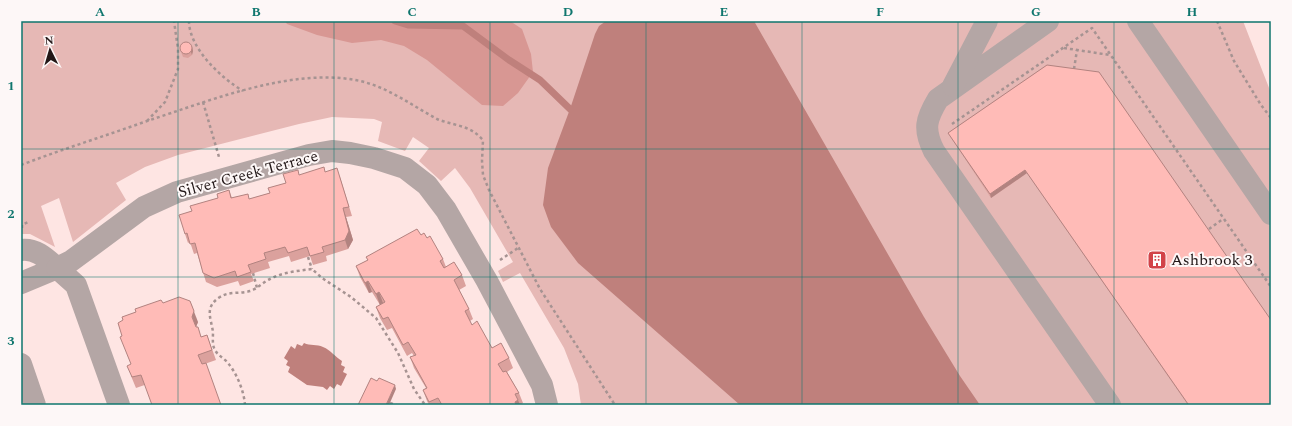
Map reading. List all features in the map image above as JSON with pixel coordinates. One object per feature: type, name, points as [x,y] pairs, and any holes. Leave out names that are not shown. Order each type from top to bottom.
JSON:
[{"type":"street","points":[[952,89],[987,21]]},
{"type":"street","points":[[1048,21],[938,98],[929,113],[927,128],[929,141],[934,151],[1110,405]]},
{"type":"street","points":[[1138,21],[1271,214]]},
{"type":"street","name":"Silver Creek Terrace","points":[[21,283],[57,268],[76,257],[144,206],[177,192],[309,155],[332,152],[350,153],[374,158],[405,168],[428,185],[446,210],[487,281],[542,385],[548,405]]},
{"type":"street","points":[[21,250],[30,249],[44,256],[76,285],[119,405]]},
{"type":"street","points":[[21,364],[35,405]]},
{"type":"path","points":[[146,122],[165,102],[178,69],[178,49],[174,21]]},
{"type":"path","points":[[189,21],[194,41],[203,54],[218,72],[243,91]]},
{"type":"path","points":[[1217,21],[1234,62],[1271,118]]},
{"type":"path","points":[[948,127],[1092,28],[1271,287]]},
{"type":"path","points":[[1063,48],[1111,55]]},
{"type":"path","points":[[1074,69],[1077,50]]},
{"type":"path","points":[[203,102],[225,178]]},
{"type":"path","points":[[1209,229],[1223,219]]},
{"type":"path","points":[[308,257],[312,269],[368,311],[383,326],[398,353],[414,389],[425,405]]},
{"type":"path","points":[[245,405],[245,400],[235,374],[227,362],[216,353],[213,348],[213,332],[209,315],[213,302],[221,296],[234,292],[248,292],[281,274],[312,269]]},
{"type":"path","points":[[253,273],[257,288]]},
{"type":"path","points":[[390,403],[396,405]]},
{"type":"shaded area","points":[[21,21],[1243,21],[1271,93],[1271,405],[581,405],[578,384],[564,348],[520,273],[503,282],[498,271],[513,262],[470,188],[455,168],[441,181],[419,161],[429,148],[413,137],[405,151],[378,141],[382,122],[374,119],[332,117],[178,155],[145,167],[116,183],[126,200],[73,242],[59,198],[41,206],[55,247],[30,234],[21,234]]},
{"type":"shaded area","points":[[285,21],[510,21],[522,29],[531,54],[533,72],[518,93],[503,106],[482,105],[427,60],[404,46],[381,40],[352,43],[317,35],[287,24]]},
{"type":"shaded area","points":[[606,21],[754,21],[924,317],[960,376],[980,405],[740,405],[578,263],[551,227],[543,205],[548,168],[570,109],[595,34],[599,26]]},
{"type":"shaded area","points":[[304,343],[326,348],[342,361],[341,365],[345,367],[343,372],[347,374],[341,386],[337,384],[334,389],[330,386],[327,390],[323,387],[307,385],[288,372],[290,367],[286,365],[288,361],[284,358],[291,346],[295,349],[297,344],[302,346]]},
{"type":"building","points":[[186,42],[190,44],[192,48],[190,52],[186,54],[182,52],[180,48],[182,44]]},
{"type":"building","name":"Ashbrook 3","points":[[1047,65],[1099,72],[1271,320],[1271,405],[1188,405],[1025,170],[990,194],[948,133]]},
{"type":"building","points":[[324,167],[325,172],[337,168],[349,207],[343,208],[349,231],[345,240],[322,247],[324,252],[310,256],[307,247],[288,253],[285,247],[264,253],[266,259],[248,265],[251,272],[237,277],[235,271],[214,278],[203,273],[195,243],[190,244],[179,215],[192,211],[190,206],[218,198],[217,194],[229,190],[231,198],[248,194],[249,199],[270,193],[268,188],[286,183],[283,174],[298,170],[299,175]]},
{"type":"building","points":[[417,229],[421,235],[424,233],[427,238],[430,236],[443,259],[440,261],[444,268],[454,262],[462,275],[454,280],[469,309],[465,311],[472,325],[477,321],[492,348],[501,343],[509,358],[498,364],[503,372],[506,371],[519,393],[515,394],[518,400],[515,402],[516,405],[442,405],[438,398],[429,402],[423,390],[427,388],[410,357],[416,355],[408,342],[403,345],[388,317],[383,319],[376,307],[385,302],[379,292],[376,294],[368,281],[365,283],[356,266],[368,260],[366,257]]},
{"type":"building","points":[[179,297],[190,301],[194,311],[192,317],[196,327],[198,327],[201,337],[207,335],[212,350],[198,355],[202,364],[206,363],[221,405],[152,405],[141,375],[132,377],[127,366],[131,364],[120,337],[122,336],[118,323],[123,320],[122,317],[136,312],[135,309],[161,300],[163,303]]},
{"type":"building","points":[[371,378],[377,381],[379,378],[395,385],[386,405],[358,405]]},
{"type":"waterway","points":[[395,21],[408,25],[463,26],[509,60],[540,80],[570,109]]},
{"type":"place","name":"Ashbrook 3","points":[[1157,260]]}]
